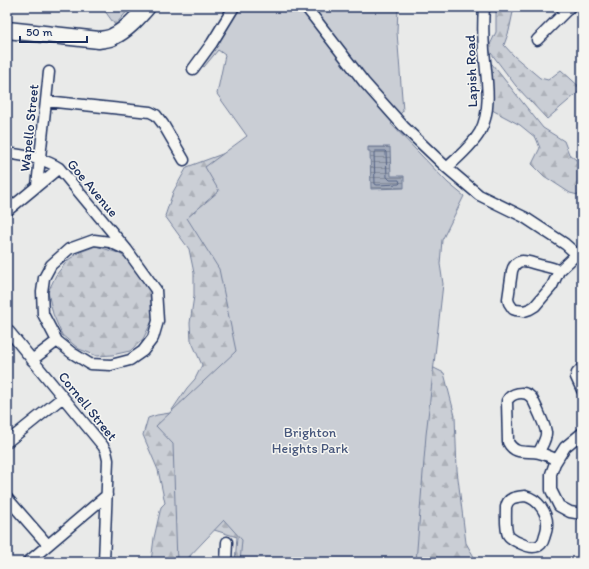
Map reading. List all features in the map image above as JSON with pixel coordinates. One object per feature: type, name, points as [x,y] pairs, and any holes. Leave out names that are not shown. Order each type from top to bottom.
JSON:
[{"type":"main road","points":[[7,30],[99,40],[106,39],[114,37],[122,31],[148,7]]},
{"type":"street","points":[[193,68],[220,31],[234,7]]},
{"type":"street","points":[[306,7],[364,82],[404,126],[447,168],[479,195],[524,217],[565,244],[579,256],[559,271],[552,286],[530,309],[524,311],[516,310],[510,306],[508,299],[512,271],[513,267],[518,262],[525,261],[559,271]]},
{"type":"street","name":"Lapish Road","points":[[447,168],[475,140],[485,120],[488,97],[484,50],[484,7]]},
{"type":"street","points":[[537,40],[570,7]]},
{"type":"street","name":"Wapello Street","points":[[37,186],[49,72]]},
{"type":"street","points":[[46,101],[150,112],[156,115],[163,124],[184,160]]},
{"type":"street","name":"Goe Avenue","points":[[7,153],[40,159],[59,168],[127,250]]},
{"type":"street","name":"Wapello Street","points":[[7,211],[59,168]]},
{"type":"street","points":[[94,240],[110,242],[127,250],[156,290],[158,321],[153,338],[143,351],[130,360],[111,365],[90,364],[72,354],[57,341],[44,314],[42,292],[44,278],[51,265],[69,249],[94,240]]},
{"type":"street","name":"Cornell Street","points":[[7,330],[104,446],[108,460],[104,562]]},
{"type":"street","points":[[32,360],[57,341]]},
{"type":"street","points":[[582,368],[578,371],[576,377],[582,390]]},
{"type":"street","points":[[539,452],[546,431],[531,397],[525,394],[512,395],[507,401],[508,442],[512,448],[519,452],[539,452],[557,460]]},
{"type":"street","points":[[7,442],[63,397]]},
{"type":"street","points":[[582,433],[565,447],[555,463],[551,474],[551,490],[559,506],[570,512],[582,514]]},
{"type":"street","points":[[28,562],[107,495]]},
{"type":"street","points":[[530,497],[538,503],[546,516],[547,526],[544,541],[538,546],[531,547],[514,540],[508,535],[506,504],[511,498],[530,497]]},
{"type":"street","points":[[7,498],[48,545]]},
{"type":"street","points":[[546,516],[559,506]]},
{"type":"street","points":[[226,562],[227,542]]},
{"type":"green space","points":[[102,7],[131,7],[115,25]]},
{"type":"green space","name":"Brighton Heights Park","points":[[231,7],[398,7],[397,32],[403,111],[391,124],[448,183],[464,196],[442,240],[440,264],[443,284],[426,435],[416,562],[240,562],[242,540],[224,520],[184,562],[177,562],[173,444],[156,426],[236,351],[219,269],[187,218],[219,191],[205,167],[247,136],[217,94],[225,55],[218,50],[204,67],[193,59],[209,41]]},
{"type":"green space","points":[[496,7],[517,7],[513,12],[504,45],[514,56],[540,78],[548,80],[561,70],[582,89],[547,119],[516,86],[488,49],[496,32]]},
{"type":"green space","points":[[488,59],[543,128],[564,141],[569,154],[582,165],[582,196],[570,193],[544,176],[532,164],[540,148],[536,138],[520,125],[492,110]]},
{"type":"green space","points":[[225,153],[274,562],[235,562],[237,537],[211,529],[191,552],[190,562],[151,562],[154,538],[161,507],[165,503],[158,470],[143,435],[148,418],[170,413],[195,379],[202,365],[191,340],[190,323],[194,296],[194,273],[189,249],[165,216],[173,192],[187,167]]},
{"type":"green space","points":[[96,246],[118,253],[130,260],[151,292],[153,319],[143,339],[130,351],[112,355],[97,356],[79,349],[62,335],[53,314],[48,292],[56,275],[68,260],[80,252]]},
{"type":"green space","points":[[420,361],[444,373],[455,416],[457,470],[466,543],[477,562],[318,562]]},
{"type":"water","points":[[368,147],[390,147],[391,176],[404,176],[404,188],[371,189],[370,151],[368,151]]}]
